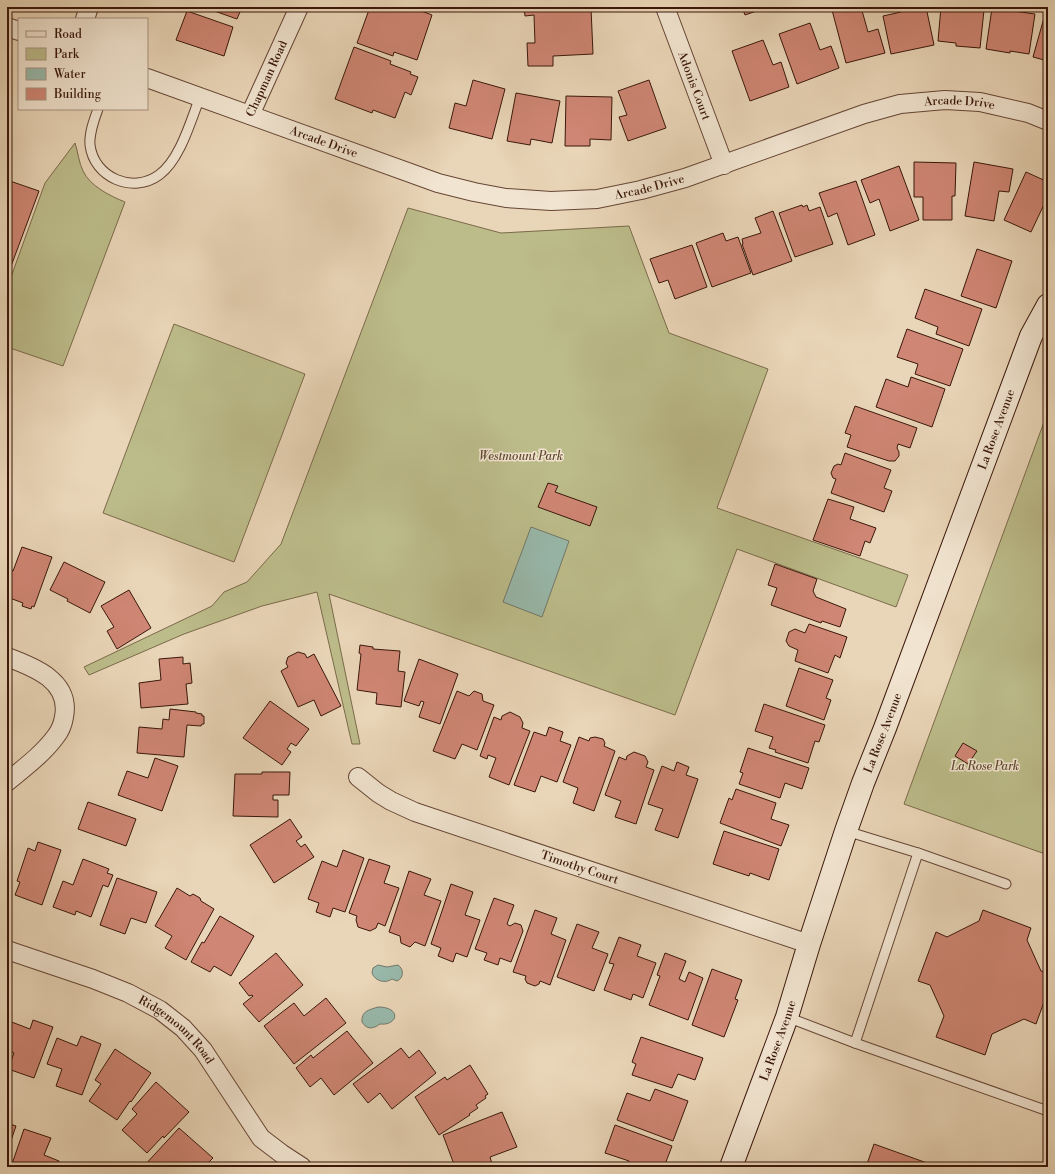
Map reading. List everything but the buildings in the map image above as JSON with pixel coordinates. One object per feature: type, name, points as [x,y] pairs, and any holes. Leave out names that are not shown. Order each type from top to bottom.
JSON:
[{"type":"street","points":[[85,18],[89,7]]},
{"type":"street","name":"Chapman Road","points":[[148,78],[250,115],[299,7]]},
{"type":"street","name":"Adonis Court","points":[[665,7],[724,165]]},
{"type":"street","points":[[7,27],[18,31]]},
{"type":"street","name":"Arcade Drive","points":[[250,115],[438,182],[474,192],[506,198],[551,201],[598,199],[641,190],[685,178],[864,114],[900,104],[945,100],[980,102],[1028,113],[1048,120]]},
{"type":"street","name":"La Rose Avenue","points":[[731,1167],[787,1017],[846,831],[1031,336],[1048,305]]},
{"type":"street","points":[[7,657],[23,662],[49,677],[57,685],[64,697],[66,708],[58,735],[48,747],[7,782]]},
{"type":"street","name":"Timothy Court","points":[[358,777],[391,802],[415,812],[809,944]]},
{"type":"street","name":"Ridgemount Road","points":[[7,950],[93,979],[128,993],[160,1010],[183,1028],[202,1050],[261,1138],[302,1167]]},
{"type":"lane","points":[[98,110],[92,126],[90,144],[95,161],[104,172],[114,180],[136,184],[148,181],[160,175],[169,165],[189,127],[200,97]]},
{"type":"lane","points":[[846,831],[918,853],[1006,884]]},
{"type":"lane","points":[[855,1043],[918,853]]},
{"type":"lane","points":[[787,1017],[855,1043],[1048,1111]]},
{"type":"green space","points":[[75,143],[80,165],[90,181],[101,190],[125,202],[63,366],[7,347],[7,288],[45,183]]},
{"type":"green space","name":"Westmount Park","points":[[408,208],[501,233],[629,226],[669,333],[768,369],[717,508],[908,575],[896,607],[737,549],[675,715],[329,594],[360,744],[352,744],[317,592],[262,606],[184,634],[89,675],[84,667],[212,606],[224,592],[247,582],[281,544]]},
{"type":"green space","points":[[174,324],[305,374],[234,562],[103,513]]},
{"type":"green space","name":"La Rose Park","points":[[1048,411],[1048,855],[904,804]]},
{"type":"water","points":[[531,527],[569,541],[542,617],[503,602]]},
{"type":"water","points":[[378,965],[387,967],[398,965],[402,971],[401,978],[397,981],[392,979],[389,981],[378,980],[372,973],[373,968]]},
{"type":"water","points":[[378,1007],[391,1010],[395,1016],[394,1020],[386,1024],[380,1024],[373,1028],[366,1026],[362,1022],[364,1013]]}]
